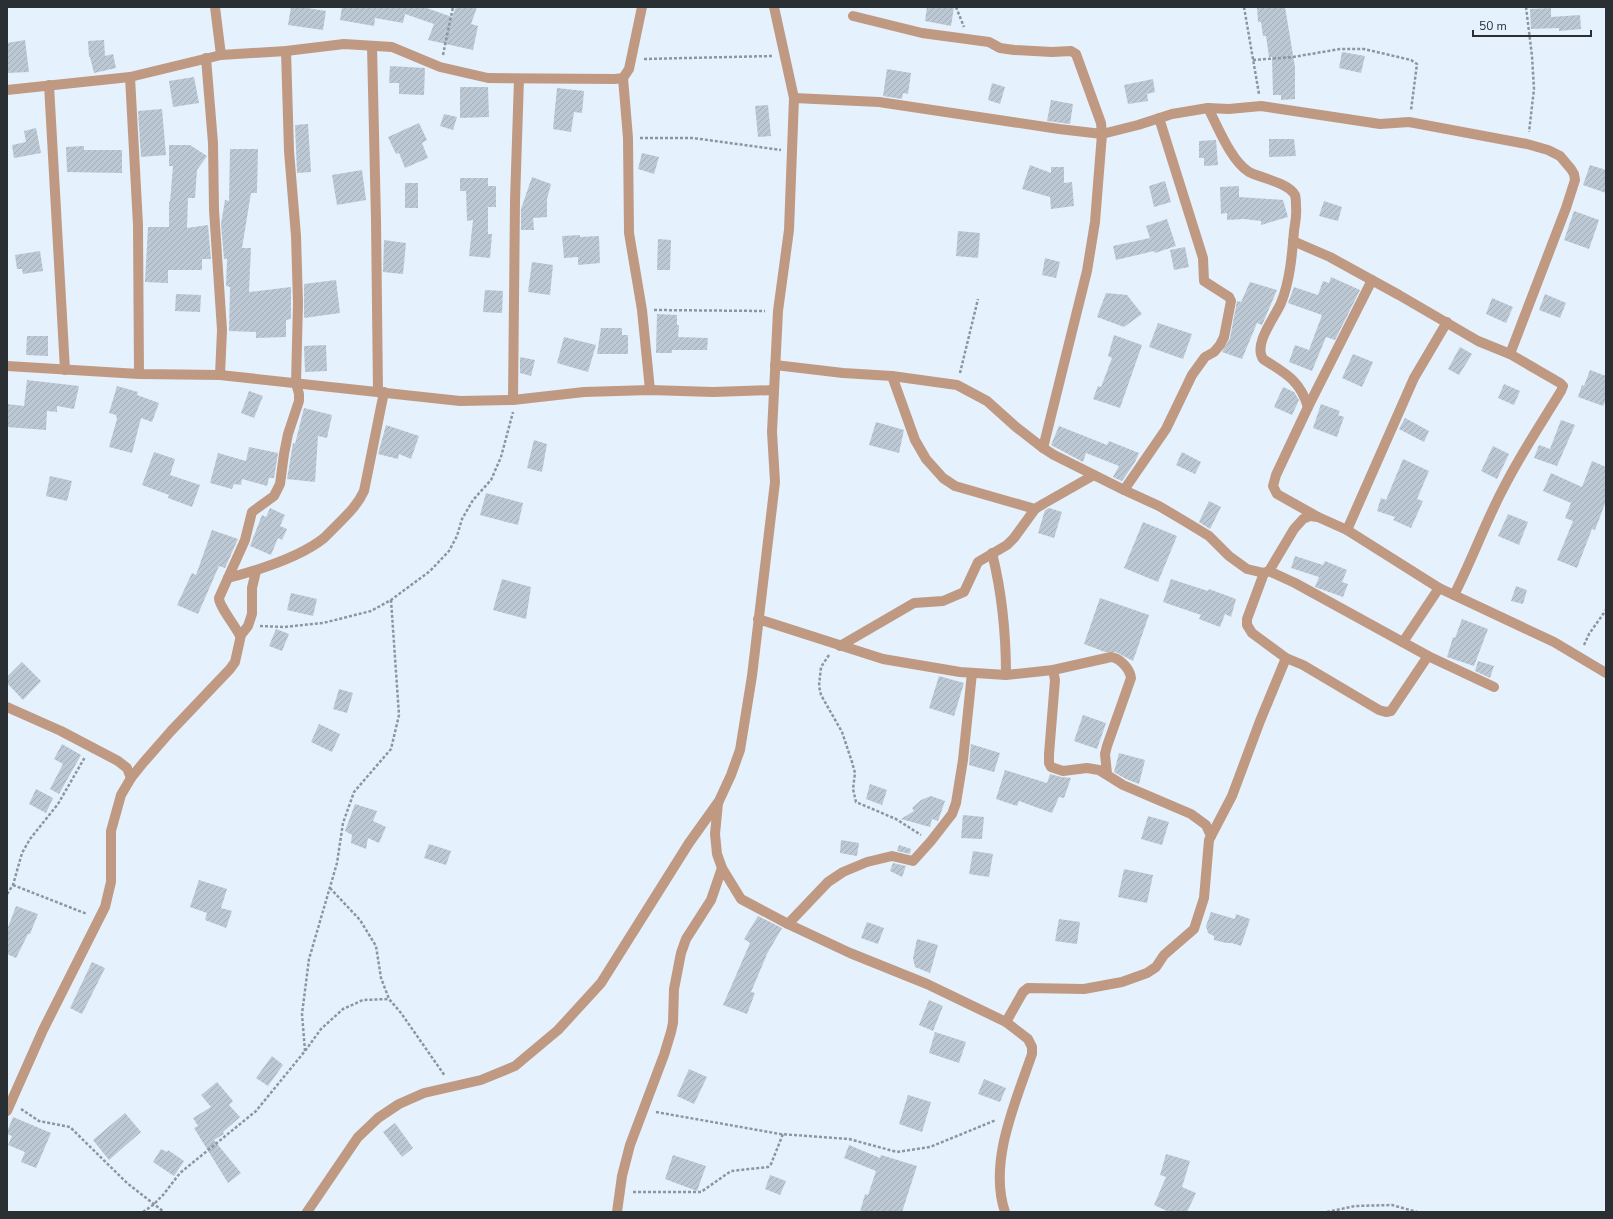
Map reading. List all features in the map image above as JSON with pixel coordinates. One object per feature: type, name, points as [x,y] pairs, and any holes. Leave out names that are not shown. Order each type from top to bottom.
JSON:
[{"type":"street","points":[[215,7],[221,55]]},
{"type":"street","points":[[7,90],[130,77],[221,55],[286,51],[344,44],[392,47],[440,67],[488,78],[623,78],[627,74],[631,60],[642,7]]},
{"type":"street","points":[[308,1212],[358,1137],[378,1118],[399,1104],[424,1093],[481,1080],[515,1066],[558,1030],[601,983],[689,843],[719,801],[740,750],[752,676],[775,482],[772,432],[778,311],[789,230],[794,98],[774,7]]},
{"type":"street","points":[[853,16],[922,33],[989,42],[1000,48],[1052,52],[1071,51],[1075,53],[1098,112],[1102,134],[1095,222],[1086,271],[1043,448]]},
{"type":"street","points":[[228,578],[256,571],[304,551],[324,538],[348,514],[364,491],[381,391],[372,46]]},
{"type":"street","points":[[240,636],[219,602],[219,598],[244,540],[252,512],[274,496],[280,484],[288,434],[300,394],[296,383],[298,302],[296,243],[289,151],[286,51]]},
{"type":"street","points":[[206,58],[214,143],[214,210],[222,330],[220,375]]},
{"type":"street","points":[[130,77],[138,225],[139,374]]},
{"type":"street","points":[[623,78],[628,138],[629,233],[642,310],[650,390]]},
{"type":"street","points":[[515,400],[515,201],[519,79]]},
{"type":"street","points":[[49,85],[65,370]]},
{"type":"street","points":[[794,98],[879,102],[1102,134],[1159,118],[1208,108],[1229,109],[1261,106],[1380,124],[1409,122],[1527,144],[1548,150],[1560,156],[1571,169],[1575,180],[1566,208],[1510,354]]},
{"type":"street","points":[[1208,108],[1234,158],[1242,167],[1250,172],[1287,187],[1295,195],[1296,208],[1289,275],[1281,303],[1269,324],[1260,349],[1260,355],[1263,359],[1290,376],[1302,390],[1308,407]]},
{"type":"street","points":[[1124,490],[1166,429],[1198,365],[1205,357],[1214,352],[1220,345],[1224,337],[1231,301],[1229,297],[1204,281],[1202,258],[1159,118]]},
{"type":"street","points":[[1293,241],[1330,257],[1447,322],[1478,341],[1510,354],[1563,386],[1503,488],[1487,521],[1471,561],[1454,595]]},
{"type":"street","points":[[1372,280],[1276,474],[1273,486],[1277,494],[1318,517],[1347,530],[1439,588],[1554,642],[1606,673]]},
{"type":"street","points":[[1347,530],[1414,378],[1447,322]]},
{"type":"street","points":[[775,365],[843,373],[892,376],[957,385],[986,401],[1043,448],[1094,475],[1159,506],[1209,536],[1229,556],[1244,567],[1266,572],[1295,583],[1428,656],[1494,687]]},
{"type":"street","points":[[7,366],[139,374],[220,375],[381,391],[460,401],[515,400],[584,392],[650,390],[713,392],[774,390]]},
{"type":"street","points":[[892,376],[915,440],[926,459],[943,478],[955,486],[1035,510]]},
{"type":"street","points":[[840,646],[914,603],[943,601],[960,594],[966,589],[978,562],[1007,545],[1035,510],[1094,475]]},
{"type":"street","points":[[1318,517],[1310,516],[1303,519],[1294,529],[1266,572],[1248,613],[1247,625],[1252,633],[1286,658],[1303,665],[1379,710],[1386,712],[1391,711],[1428,656]]},
{"type":"street","points":[[992,553],[999,580],[1005,631],[1006,675]]},
{"type":"street","points":[[7,1111],[43,1030],[105,907],[111,882],[111,831],[121,795],[131,778],[171,731],[235,662],[240,636],[248,626],[252,614],[252,588],[256,571]]},
{"type":"street","points":[[1403,642],[1439,588]]},
{"type":"street","points":[[758,619],[883,659],[972,673],[1006,675],[1053,670],[1111,657],[1118,659],[1130,674],[1131,678],[1106,750],[1105,762],[1107,774]]},
{"type":"street","points":[[1006,1022],[1023,992],[1028,988],[1084,989],[1102,987],[1147,973],[1156,967],[1164,955],[1192,932],[1197,923],[1204,898],[1211,836],[1232,796],[1260,721],[1286,658]]},
{"type":"street","points":[[1053,670],[1055,680],[1049,754],[1049,763],[1051,767],[1064,771],[1087,768],[1098,770],[1123,784],[1191,814],[1206,825],[1211,836]]},
{"type":"street","points":[[788,924],[828,882],[843,872],[867,862],[892,856],[913,861],[952,814],[956,803],[963,760],[972,673]]},
{"type":"street","points":[[7,707],[61,731],[118,761],[127,768],[131,778]]},
{"type":"street","points":[[719,801],[715,834],[717,854],[722,868],[741,899],[788,924],[850,953],[928,984],[1006,1022],[1028,1039],[1033,1050],[1011,1115],[999,1177],[1001,1199],[1005,1212]]},
{"type":"street","points":[[617,1212],[629,1151],[671,1032],[673,1023],[674,989],[681,953],[686,939],[711,900],[722,868]]},
{"type":"path","points":[[440,67],[454,7]]},
{"type":"path","points":[[956,7],[969,39]]},
{"type":"path","points":[[1244,7],[1261,106]]},
{"type":"path","points":[[1526,7],[1532,56],[1534,89],[1527,144]]},
{"type":"path","points":[[1253,60],[1340,49],[1364,49],[1411,60],[1417,64],[1417,73],[1409,122]]},
{"type":"path","points":[[631,60],[784,56]]},
{"type":"path","points":[[628,138],[693,138],[792,151]]},
{"type":"path","points":[[957,385],[978,299]]},
{"type":"path","points":[[642,310],[778,311]]},
{"type":"path","points":[[248,626],[284,627],[323,623],[371,611],[391,600],[430,571],[449,551],[457,536],[462,519],[473,500],[492,480],[497,469],[515,400]]},
{"type":"path","points":[[305,1051],[302,1014],[309,959],[337,863],[343,823],[354,792],[391,749],[399,715],[391,600]]},
{"type":"path","points":[[1580,657],[1584,642],[1606,610]]},
{"type":"path","points":[[840,646],[827,657],[821,667],[819,686],[821,695],[842,732],[852,762],[855,773],[853,789],[856,802],[896,819],[931,841]]},
{"type":"path","points":[[7,894],[13,885],[22,853],[30,839],[58,804],[91,747]]},
{"type":"path","points":[[13,885],[98,919]]},
{"type":"path","points":[[330,887],[360,920],[376,946],[381,978],[389,999],[401,1013],[452,1087]]},
{"type":"path","points":[[143,1212],[153,1205],[180,1173],[190,1167],[256,1111],[321,1029],[343,1009],[363,1000],[389,999]]},
{"type":"path","points":[[11,1102],[39,1121],[70,1127],[127,1183],[153,1205],[164,1212]]},
{"type":"path","points":[[644,1110],[783,1134],[849,1139],[897,1152],[930,1147],[1011,1115]]},
{"type":"path","points":[[620,1193],[701,1192],[731,1171],[770,1166],[783,1134]]},
{"type":"path","points":[[1327,1212],[1355,1206],[1392,1205],[1417,1212]]},
{"type":"building","points":[[291,7],[326,11],[323,30],[288,25]]},
{"type":"building","points":[[342,7],[424,7],[452,17],[456,7],[477,7],[471,24],[478,26],[473,50],[428,40],[434,24],[405,14],[403,23],[375,18],[374,26],[340,20]]},
{"type":"building","points":[[927,7],[954,7],[951,26],[925,21]]},
{"type":"building","points":[[1257,7],[1285,7],[1295,67],[1295,99],[1281,100],[1281,95],[1273,95],[1272,57],[1269,57],[1266,36],[1263,36],[1261,22],[1258,22]]},
{"type":"building","points":[[1551,8],[1551,17],[1580,15],[1581,29],[1559,31],[1559,28],[1531,29],[1530,9]]},
{"type":"building","points":[[25,40],[29,72],[7,73],[7,43]]},
{"type":"building","points":[[104,40],[105,56],[113,54],[116,68],[94,73],[89,57],[88,41]]},
{"type":"building","points":[[1342,52],[1365,56],[1361,73],[1339,68]]},
{"type":"building","points":[[390,66],[425,68],[424,95],[399,94],[399,83],[389,83]]},
{"type":"building","points":[[887,69],[911,73],[908,94],[903,93],[902,99],[883,96]]},
{"type":"building","points":[[194,77],[199,103],[173,107],[169,81]]},
{"type":"building","points":[[1153,79],[1155,92],[1147,94],[1148,101],[1128,104],[1124,85]]},
{"type":"building","points":[[992,83],[1005,87],[1000,104],[988,100]]},
{"type":"building","points":[[460,87],[488,87],[489,117],[460,118]]},
{"type":"building","points":[[557,88],[584,91],[582,113],[574,112],[571,132],[553,129]]},
{"type":"building","points":[[1051,100],[1073,104],[1070,124],[1047,121]]},
{"type":"building","points":[[768,105],[771,136],[758,137],[755,106]]},
{"type":"building","points":[[162,109],[166,155],[141,157],[138,111]]},
{"type":"building","points":[[444,114],[457,117],[453,130],[440,126]]},
{"type":"building","points":[[419,123],[427,140],[422,143],[428,158],[405,168],[399,153],[396,154],[388,137]]},
{"type":"building","points":[[308,124],[311,172],[297,173],[295,125]]},
{"type":"building","points":[[36,128],[41,153],[14,158],[12,145],[26,142],[24,131]]},
{"type":"building","points":[[1269,139],[1294,139],[1296,156],[1269,157]]},
{"type":"building","points":[[1216,140],[1218,165],[1204,166],[1204,158],[1199,158],[1199,141]]},
{"type":"building","points":[[169,145],[190,145],[207,156],[197,170],[195,198],[188,198],[187,228],[208,225],[211,259],[202,259],[202,270],[168,270],[168,283],[145,282],[148,227],[169,227],[169,202],[173,166],[169,166]]},
{"type":"building","points":[[84,146],[84,150],[122,150],[122,173],[67,172],[66,147]]},
{"type":"building","points":[[230,149],[258,149],[257,193],[251,193],[242,248],[251,248],[249,292],[291,287],[291,319],[286,320],[286,337],[256,338],[256,332],[229,331],[230,287],[226,286],[227,259],[224,259],[221,224],[225,200],[229,201]]},
{"type":"building","points":[[642,153],[659,157],[654,174],[638,169]]},
{"type":"building","points":[[1030,165],[1051,173],[1051,167],[1064,167],[1064,183],[1072,182],[1074,206],[1051,209],[1050,197],[1022,189]]},
{"type":"building","points":[[1590,165],[1606,170],[1606,193],[1583,185]]},
{"type":"building","points":[[362,170],[366,200],[337,205],[332,175]]},
{"type":"building","points":[[532,177],[551,184],[547,199],[547,217],[533,218],[534,230],[521,230],[521,209]]},
{"type":"building","points":[[460,178],[488,178],[488,186],[496,186],[496,207],[488,207],[488,234],[492,234],[490,258],[469,256],[473,220],[467,221],[466,191],[460,191]]},
{"type":"building","points":[[1165,181],[1171,202],[1154,207],[1149,186]]},
{"type":"building","points":[[405,183],[418,183],[418,208],[405,208]]},
{"type":"building","points":[[1239,186],[1239,197],[1283,200],[1288,217],[1261,225],[1261,221],[1244,219],[1227,220],[1227,213],[1221,214],[1220,187]]},
{"type":"building","points":[[1324,201],[1342,207],[1338,221],[1319,216]]},
{"type":"building","points":[[1574,211],[1599,220],[1589,249],[1564,240]]},
{"type":"building","points":[[1167,219],[1176,246],[1155,253],[1154,251],[1116,260],[1113,246],[1150,238],[1146,226]]},
{"type":"building","points":[[958,231],[980,233],[978,258],[956,256]]},
{"type":"building","points":[[580,235],[580,237],[599,236],[600,263],[578,265],[578,257],[564,258],[562,236]]},
{"type":"building","points":[[658,239],[671,240],[670,270],[657,270]]},
{"type":"building","points":[[384,240],[406,243],[403,274],[383,272]]},
{"type":"building","points":[[1185,247],[1189,267],[1174,270],[1170,250]]},
{"type":"building","points":[[40,251],[43,271],[23,274],[22,269],[17,269],[15,255]]},
{"type":"building","points":[[1045,258],[1060,262],[1056,278],[1042,275]]},
{"type":"building","points":[[532,262],[553,265],[550,295],[528,292]]},
{"type":"building","points":[[1331,277],[1360,290],[1335,340],[1326,337],[1312,371],[1289,362],[1295,345],[1309,350],[1322,315],[1288,303],[1294,287],[1318,295],[1323,281],[1329,283]]},
{"type":"building","points":[[336,280],[340,313],[304,318],[304,284]]},
{"type":"building","points":[[1250,282],[1277,290],[1262,325],[1257,323],[1242,359],[1222,352],[1230,338],[1237,301],[1241,302]]},
{"type":"building","points":[[485,290],[503,291],[502,313],[483,312]]},
{"type":"building","points":[[1106,293],[1127,295],[1142,314],[1124,327],[1097,317]]},
{"type":"building","points":[[176,294],[201,295],[200,312],[175,311]]},
{"type":"building","points":[[1545,294],[1566,303],[1560,318],[1539,310]]},
{"type":"building","points":[[1492,298],[1513,307],[1506,323],[1486,314]]},
{"type":"building","points":[[657,314],[677,315],[677,325],[679,325],[678,337],[708,338],[707,350],[672,350],[672,353],[656,353]]},
{"type":"building","points":[[1158,323],[1192,334],[1183,359],[1149,347]]},
{"type":"building","points":[[601,328],[622,328],[622,335],[628,335],[628,354],[597,354]]},
{"type":"building","points":[[1114,335],[1142,345],[1120,408],[1093,399],[1098,386],[1101,387],[1112,358],[1108,356]]},
{"type":"building","points":[[27,336],[48,336],[48,356],[26,355]]},
{"type":"building","points":[[564,337],[596,345],[588,372],[557,363]]},
{"type":"building","points":[[326,345],[327,371],[305,372],[304,346]]},
{"type":"building","points":[[1460,347],[1472,354],[1459,375],[1448,369]]},
{"type":"building","points":[[1353,354],[1373,362],[1362,387],[1342,378]]},
{"type":"building","points":[[520,357],[535,360],[531,376],[520,373]]},
{"type":"building","points":[[1590,370],[1606,376],[1606,400],[1603,406],[1578,397],[1582,385],[1584,386]]},
{"type":"building","points":[[27,380],[79,386],[74,409],[57,406],[57,412],[47,411],[46,430],[7,427],[7,404],[24,406]]},
{"type":"building","points":[[1504,384],[1520,391],[1514,405],[1498,398]]},
{"type":"building","points":[[117,386],[138,392],[137,395],[159,403],[152,422],[141,418],[132,453],[109,447],[117,419],[116,415],[109,413]]},
{"type":"building","points":[[1283,387],[1294,392],[1299,400],[1292,415],[1274,407]]},
{"type":"building","points":[[249,391],[263,396],[254,418],[241,413]]},
{"type":"building","points":[[1321,404],[1340,411],[1338,415],[1344,417],[1337,437],[1313,428]]},
{"type":"building","points":[[304,408],[332,415],[327,438],[318,436],[315,482],[287,479],[293,443],[295,444]]},
{"type":"building","points":[[1405,418],[1429,431],[1424,442],[1399,429]]},
{"type":"building","points":[[1561,420],[1575,425],[1557,466],[1534,458],[1539,445],[1550,449]]},
{"type":"building","points":[[876,422],[904,430],[899,453],[869,445]]},
{"type":"building","points":[[386,425],[419,436],[411,459],[399,454],[398,459],[378,454]]},
{"type":"building","points":[[1059,426],[1107,445],[1109,441],[1139,453],[1135,462],[1122,481],[1113,477],[1119,466],[1086,453],[1083,462],[1051,445]]},
{"type":"building","points":[[534,440],[547,444],[542,472],[527,468]]},
{"type":"building","points":[[1493,446],[1509,454],[1497,479],[1481,471]]},
{"type":"building","points":[[249,447],[278,453],[274,478],[269,478],[267,486],[242,479],[241,485],[234,484],[232,489],[210,483],[218,453],[246,461]]},
{"type":"building","points":[[154,452],[175,459],[170,475],[200,485],[192,507],[168,498],[169,495],[142,485]]},
{"type":"building","points":[[1182,452],[1201,462],[1195,474],[1176,465]]},
{"type":"building","points":[[1403,459],[1429,471],[1417,499],[1423,501],[1411,528],[1393,520],[1395,517],[1377,511],[1381,498],[1386,500]]},
{"type":"building","points":[[1592,461],[1606,467],[1606,501],[1595,530],[1592,529],[1577,568],[1557,560],[1573,521],[1565,518],[1571,503],[1543,491],[1551,473],[1582,487]]},
{"type":"building","points":[[50,476],[72,481],[67,501],[46,496]]},
{"type":"building","points":[[486,493],[523,503],[518,525],[480,515]]},
{"type":"building","points":[[1209,501],[1221,507],[1210,529],[1199,522]]},
{"type":"building","points":[[270,508],[285,515],[280,526],[287,529],[282,540],[278,538],[271,555],[250,546],[262,515],[266,517]]},
{"type":"building","points":[[1049,508],[1062,512],[1054,538],[1038,533],[1045,510]]},
{"type":"building","points":[[1508,514],[1528,522],[1519,545],[1498,536]]},
{"type":"building","points":[[1143,522],[1177,536],[1158,582],[1124,568]]},
{"type":"building","points":[[212,530],[238,539],[225,568],[219,566],[198,614],[177,605],[192,573],[196,575]]},
{"type":"building","points":[[1295,556],[1323,565],[1325,561],[1347,570],[1342,582],[1348,584],[1343,597],[1315,587],[1319,577],[1291,568]]},
{"type":"building","points":[[502,579],[531,587],[526,619],[493,610]]},
{"type":"building","points":[[1171,579],[1208,591],[1209,589],[1236,599],[1231,617],[1225,614],[1220,627],[1199,619],[1201,615],[1163,602]]},
{"type":"building","points":[[1516,586],[1527,590],[1523,604],[1511,601]]},
{"type":"building","points":[[291,593],[317,599],[313,616],[287,610]]},
{"type":"building","points":[[1100,598],[1149,615],[1133,661],[1116,652],[1105,652],[1084,644]]},
{"type":"building","points":[[1462,619],[1488,629],[1474,666],[1447,657],[1453,637],[1455,638]]},
{"type":"building","points":[[276,629],[289,634],[282,651],[269,646]]},
{"type":"building","points":[[1478,661],[1494,666],[1490,678],[1475,671]]},
{"type":"building","points":[[22,662],[41,681],[23,700],[7,683],[7,677]]},
{"type":"building","points":[[939,676],[964,683],[954,716],[929,708]]},
{"type":"building","points":[[339,689],[353,693],[347,713],[333,709]]},
{"type":"building","points":[[1083,715],[1106,723],[1097,749],[1074,741]]},
{"type":"building","points":[[319,724],[340,734],[332,752],[311,742]]},
{"type":"building","points":[[62,744],[81,755],[59,794],[50,789],[63,764],[54,759]]},
{"type":"building","points":[[971,744],[1000,753],[994,772],[969,765]]},
{"type":"building","points":[[1119,753],[1145,760],[1139,784],[1114,772]]},
{"type":"building","points":[[1005,770],[1047,783],[1050,774],[1071,778],[1064,798],[1059,797],[1052,813],[1019,801],[1017,806],[996,799]]},
{"type":"building","points":[[870,784],[887,790],[882,805],[866,799]]},
{"type":"building","points":[[36,789],[53,798],[46,813],[29,804]]},
{"type":"building","points":[[931,796],[945,801],[938,821],[932,819],[930,827],[901,819],[914,811],[912,808],[921,800]]},
{"type":"building","points":[[355,804],[377,811],[373,821],[386,827],[379,843],[368,838],[366,849],[351,843],[352,835],[345,831]]},
{"type":"building","points":[[963,815],[984,817],[982,839],[961,838]]},
{"type":"building","points":[[1148,816],[1169,822],[1162,845],[1141,839]]},
{"type":"building","points":[[841,840],[859,843],[857,856],[840,853]]},
{"type":"building","points":[[429,844],[451,851],[446,865],[424,858]]},
{"type":"building","points":[[899,845],[911,849],[910,854],[897,851]]},
{"type":"building","points":[[973,851],[993,854],[989,877],[969,874]]},
{"type":"building","points":[[893,863],[906,866],[902,877],[890,871]]},
{"type":"building","points":[[1124,869],[1153,875],[1147,903],[1118,897]]},
{"type":"building","points":[[199,880],[227,889],[221,908],[232,911],[226,928],[205,920],[207,913],[190,907]]},
{"type":"building","points":[[16,906],[38,914],[30,934],[28,934],[16,958],[7,954],[7,930]]},
{"type":"building","points":[[1211,912],[1235,919],[1236,914],[1250,919],[1241,946],[1214,940],[1214,936],[1208,933],[1206,926]]},
{"type":"building","points":[[758,916],[782,928],[767,954],[751,992],[755,993],[747,1014],[723,1005],[750,943],[744,939]]},
{"type":"building","points":[[1059,919],[1080,922],[1077,944],[1055,941]]},
{"type":"building","points":[[867,922],[884,928],[878,944],[861,938]]},
{"type":"building","points":[[917,939],[938,945],[930,973],[915,967],[913,958]]},
{"type":"building","points":[[92,962],[105,968],[82,1014],[70,1008]]},
{"type":"building","points":[[929,1000],[943,1006],[933,1031],[919,1025]]},
{"type":"building","points":[[935,1032],[966,1042],[959,1063],[929,1053]]},
{"type":"building","points":[[272,1056],[283,1065],[268,1086],[256,1078]]},
{"type":"building","points":[[689,1069],[707,1077],[694,1104],[677,1096]]},
{"type":"building","points":[[984,1079],[1006,1088],[1000,1102],[978,1094]]},
{"type":"building","points":[[217,1082],[233,1101],[229,1105],[240,1117],[223,1132],[224,1134],[214,1140],[241,1173],[228,1183],[194,1128],[198,1126],[193,1118],[211,1107],[201,1095]]},
{"type":"building","points":[[908,1095],[931,1102],[922,1132],[899,1124]]},
{"type":"building","points":[[125,1113],[141,1132],[109,1160],[93,1140]]},
{"type":"building","points":[[13,1117],[51,1133],[36,1168],[21,1162],[25,1152],[8,1145],[12,1136],[7,1134],[7,1132]]},
{"type":"building","points":[[395,1123],[413,1148],[402,1157],[383,1132]]},
{"type":"building","points":[[849,1145],[880,1158],[881,1155],[917,1166],[902,1212],[860,1212],[865,1194],[868,1195],[876,1171],[844,1158]]},
{"type":"building","points":[[161,1149],[167,1152],[168,1150],[184,1161],[174,1176],[153,1162]]},
{"type":"building","points":[[1166,1154],[1190,1161],[1182,1187],[1196,1193],[1187,1212],[1169,1212],[1154,1205],[1166,1177],[1160,1175]]},
{"type":"building","points":[[673,1155],[706,1166],[697,1191],[665,1179]]},
{"type":"building","points":[[770,1175],[786,1181],[780,1195],[765,1189]]}]
